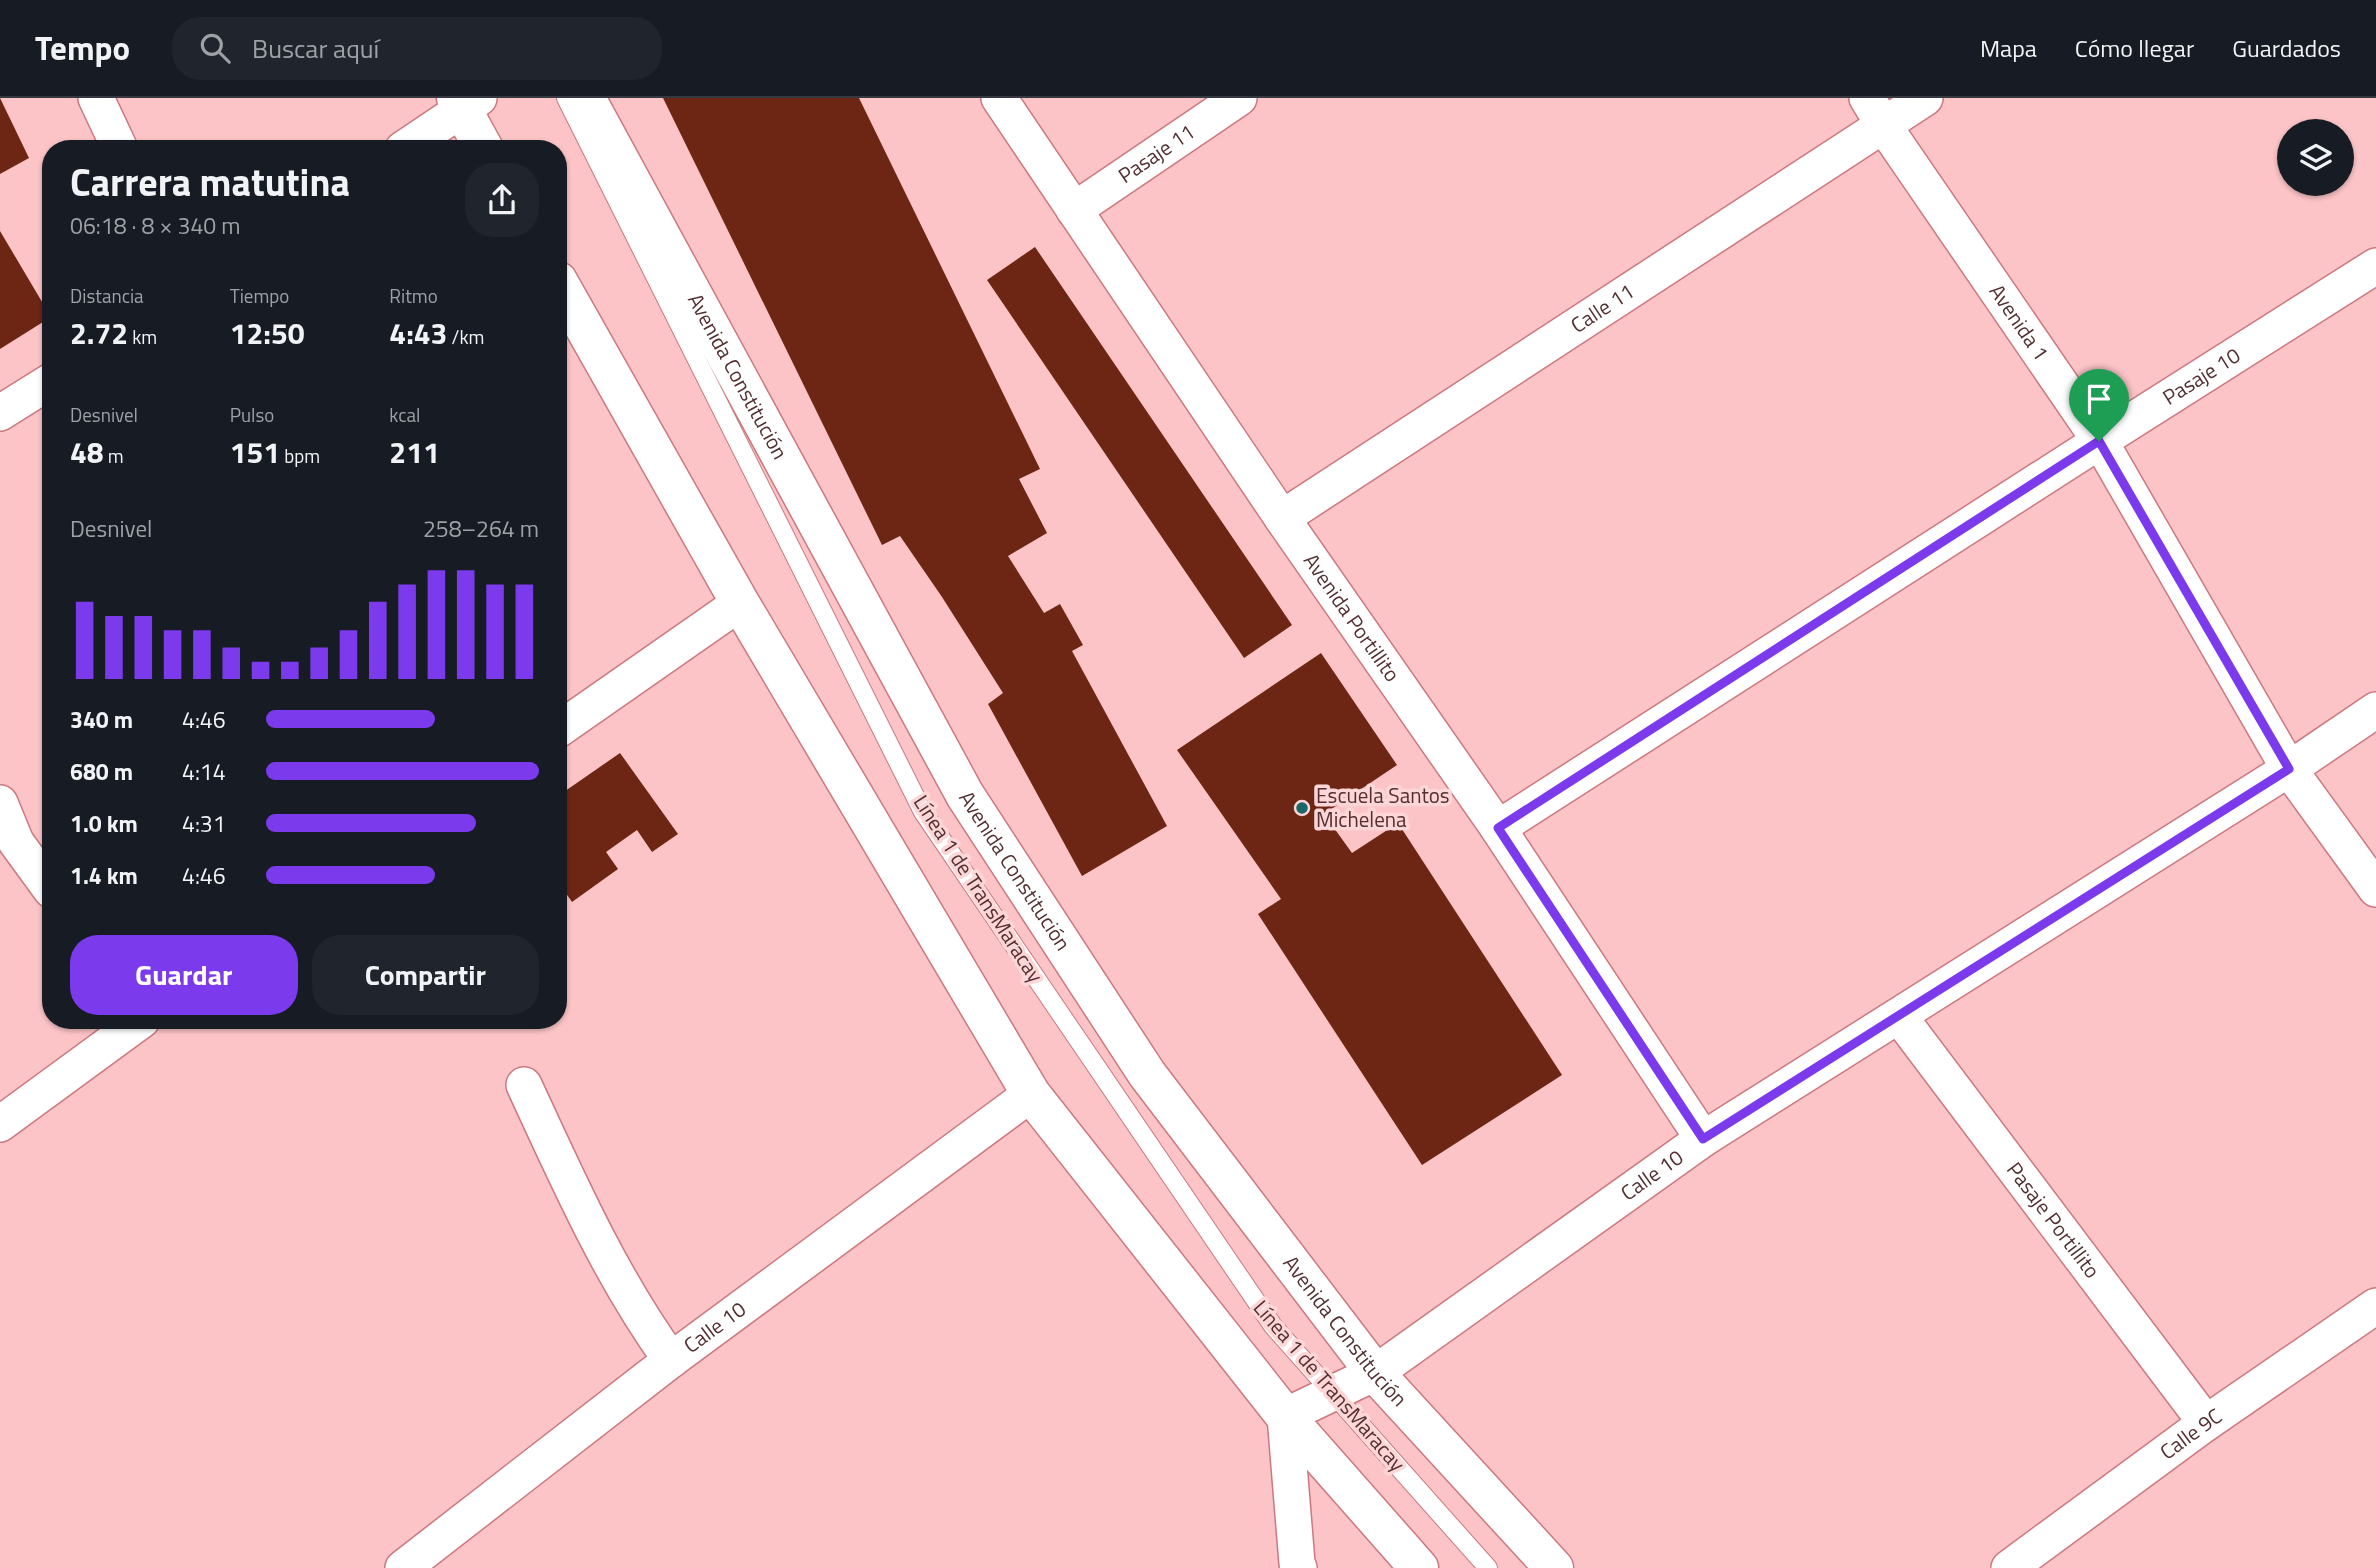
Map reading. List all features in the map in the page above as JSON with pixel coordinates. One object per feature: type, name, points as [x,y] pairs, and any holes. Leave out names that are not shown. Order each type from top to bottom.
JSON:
[{"type":"street","points":[[96,98],[116,140]]},
{"type":"street","name":"Avenida Constitución","points":[[586,98],[965,795],[1147,1074],[1375,1373],[1554,1568]]},
{"type":"street","name":"Avenida Portillito","points":[[999,98],[1282,518],[1498,828],[1703,1139]]},
{"type":"street","name":"Pasaje 11","points":[[1074,210],[1239,98]]},
{"type":"street","name":"Calle 11","points":[[1282,518],[1875,112],[1925,98]]},
{"type":"street","points":[[414,140],[466,102],[481,140]]},
{"type":"street","name":"Avenida 1","points":[[1875,112],[2099,441],[2289,769],[2376,889]]},
{"type":"street","name":"Pasaje 10","points":[[1498,828],[2376,266]]},
{"type":"street","points":[[567,297],[740,603],[1031,1094],[1285,1416],[1419,1568]]},
{"type":"street","points":[[0,413],[42,387]]},
{"type":"street","points":[[567,724],[740,603]]},
{"type":"street","name":"Calle 10","points":[[1285,1416],[1375,1373],[1703,1139],[2289,769],[2376,710]]},
{"type":"street","points":[[0,803],[16,842],[42,878]]},
{"type":"street","name":"Pasaje Portillito","points":[[1899,1017],[2206,1423]]},
{"type":"street","points":[[0,1124],[130,1029]]},
{"type":"street","points":[[524,1085],[581,1209],[645,1324],[671,1360]]},
{"type":"street","name":"Calle 10","points":[[403,1568],[671,1360],[1031,1094]]},
{"type":"street","name":"Calle 9C","points":[[2009,1568],[2206,1423],[2376,1306]]},
{"type":"street","points":[[1285,1416],[1295,1566]]},
{"type":"lane","name":"Línea 1 de TransMaracay","points":[[566,98],[923,812],[1273,1326],[1488,1568]]},
{"type":"building","points":[[0,98],[29,158],[0,174]]},
{"type":"building","points":[[663,98],[859,98],[1040,469],[1019,479],[1047,533],[1008,556],[1044,613],[1060,604],[1083,645],[1072,651],[1167,826],[1082,876],[988,704],[1003,693],[900,536],[882,545]]},
{"type":"building","points":[[0,231],[42,302],[42,323],[0,349]]},
{"type":"building","points":[[1035,247],[1292,625],[1244,658],[987,280]]},
{"type":"building","points":[[1321,653],[1397,765],[1324,814],[1352,853],[1398,823],[1562,1075],[1422,1165],[1258,914],[1281,899],[1177,750]]},
{"type":"building","points":[[620,753],[678,834],[652,852],[637,830],[606,852],[618,869],[572,902],[567,895],[567,790]]},
{"type":"place","name":"Escuela Santos Michelena","points":[[1302,808]]},
{"type":"route","points":[[2099,441],[2289,769],[1703,1139],[1498,828],[2099,441]]}]
